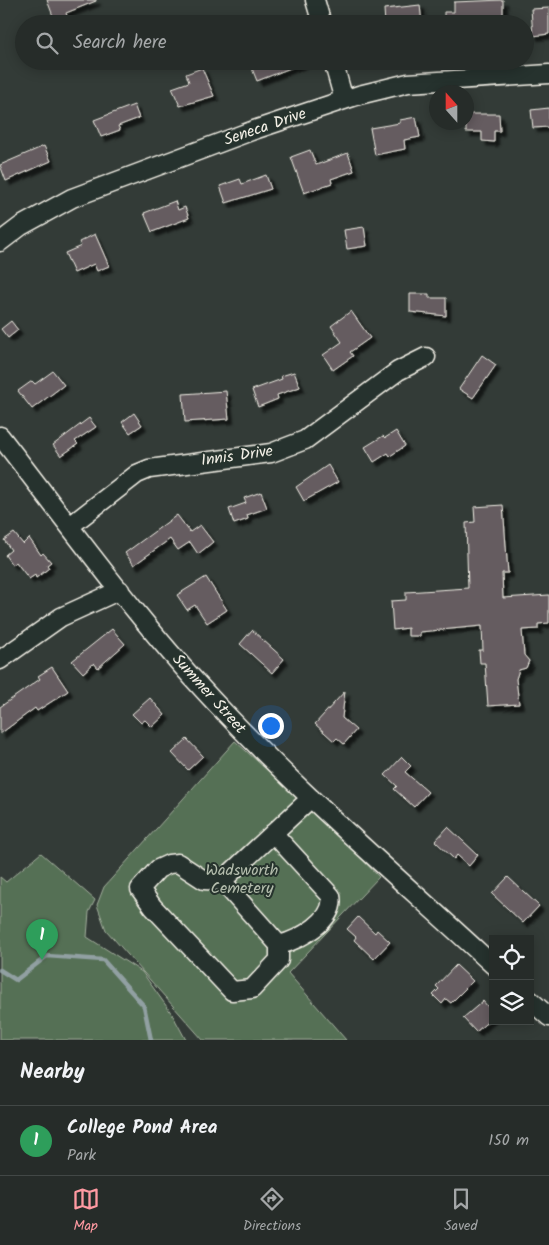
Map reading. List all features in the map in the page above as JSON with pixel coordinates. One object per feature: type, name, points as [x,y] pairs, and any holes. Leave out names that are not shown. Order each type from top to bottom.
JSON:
[{"type":"street","points":[[315,0],[319,15]]},
{"type":"street","points":[[336,70],[344,100]]},
{"type":"street","name":"Seneca Drive","points":[[0,242],[21,226],[72,198],[254,130],[344,100],[408,83],[549,74]]},
{"type":"street","name":"Innis Drive","points":[[70,526],[137,474],[149,469],[271,453],[306,440],[398,372],[426,357]]},
{"type":"street","name":"Summer Street","points":[[0,436],[154,633],[225,713],[311,798],[489,961]]},
{"type":"street","points":[[0,660],[61,617],[120,590]]},
{"type":"street","points":[[222,881],[311,798]]},
{"type":"street","points":[[273,833],[331,896],[331,910],[322,920],[292,941],[279,944]]},
{"type":"street","points":[[178,863],[188,872],[204,880],[222,881],[279,944],[279,960],[252,989],[232,991],[153,907],[140,889],[158,869],[169,864],[178,863]]},
{"type":"street","points":[[534,1004],[549,1017]]},
{"type":"green space","name":"Wadsworth Cemetery","points":[[235,741],[343,839],[379,877],[288,973],[346,1040],[203,1040],[106,930],[97,905],[104,887]]},
{"type":"green space","points":[[41,853],[95,900],[89,912],[87,937],[142,972],[172,1014],[186,1040],[0,1040],[0,877],[6,882]]},
{"type":"building","points":[[47,0],[96,0],[66,13],[67,15],[53,15]]},
{"type":"building","points":[[503,0],[503,15],[444,15],[444,12],[454,12],[454,2]]},
{"type":"building","points":[[420,5],[421,15],[384,15],[384,9]]},
{"type":"building","points":[[549,8],[549,34],[534,36],[534,15],[531,15],[531,9]]},
{"type":"building","points":[[203,70],[214,96],[180,106],[172,88],[189,82],[186,74]]},
{"type":"building","points":[[253,70],[285,70],[257,81]]},
{"type":"building","points":[[134,105],[139,118],[118,126],[120,130],[101,137],[94,120]]},
{"type":"building","points":[[549,108],[549,127],[533,128],[531,110]]},
{"type":"building","points":[[474,114],[499,114],[500,131],[494,131],[494,142],[482,141],[482,132],[466,132],[466,130],[474,130]]},
{"type":"building","points":[[416,117],[420,137],[404,140],[405,149],[375,155],[370,128],[400,123],[400,120]]},
{"type":"building","points":[[44,146],[51,161],[6,181],[0,165]]},
{"type":"building","points":[[310,150],[316,165],[348,153],[354,171],[331,179],[332,183],[304,193],[291,157]]},
{"type":"building","points":[[266,175],[271,189],[226,203],[220,186],[240,179],[242,184]]},
{"type":"building","points":[[175,201],[178,210],[185,207],[189,218],[152,232],[144,213]]},
{"type":"building","points":[[364,227],[367,246],[347,249],[344,230]]},
{"type":"building","points":[[95,234],[109,266],[97,271],[94,264],[74,273],[65,253],[81,246],[79,242]]},
{"type":"building","points":[[410,294],[429,294],[429,298],[446,298],[446,316],[410,312]]},
{"type":"building","points":[[351,311],[370,338],[350,352],[353,356],[333,370],[323,355],[342,342],[331,326]]},
{"type":"building","points":[[11,321],[18,330],[8,338],[1,329]]},
{"type":"building","points":[[482,355],[496,365],[473,398],[459,389]]},
{"type":"building","points":[[53,371],[64,385],[32,409],[18,391],[32,381],[35,384]]},
{"type":"building","points":[[294,372],[300,387],[277,395],[278,399],[258,407],[252,390],[282,379],[281,376]]},
{"type":"building","points":[[226,391],[229,419],[185,422],[183,394]]},
{"type":"building","points":[[134,413],[142,425],[130,433],[122,422]]},
{"type":"building","points":[[89,418],[96,427],[75,441],[78,444],[61,456],[53,445]]},
{"type":"building","points":[[396,431],[405,446],[390,456],[388,453],[374,462],[365,447],[383,436],[385,438]]},
{"type":"building","points":[[328,465],[338,482],[304,501],[296,487]]},
{"type":"building","points":[[261,492],[267,508],[247,515],[248,519],[234,524],[229,509],[246,503],[244,498]]},
{"type":"building","points":[[503,505],[508,573],[502,573],[503,598],[549,595],[549,623],[538,624],[538,629],[522,630],[524,655],[529,661],[526,668],[519,670],[516,679],[519,704],[488,706],[485,663],[480,663],[479,650],[483,650],[482,626],[420,632],[420,636],[408,636],[408,628],[393,630],[391,601],[406,600],[406,592],[468,588],[466,523],[475,522],[474,507]]},
{"type":"building","points":[[177,515],[190,532],[200,525],[213,542],[198,554],[190,542],[178,550],[170,539],[134,565],[125,553]]},
{"type":"building","points":[[14,533],[23,544],[29,538],[41,555],[43,553],[51,562],[47,565],[49,568],[36,578],[35,575],[29,579],[16,562],[12,565],[5,555],[11,550],[4,540]]},
{"type":"building","points":[[206,577],[227,610],[207,623],[195,605],[187,610],[177,595]]},
{"type":"building","points":[[112,629],[125,644],[98,668],[94,663],[83,673],[72,661]]},
{"type":"building","points":[[252,630],[284,659],[272,673],[240,644]]},
{"type":"building","points":[[52,667],[68,691],[37,711],[35,708],[0,734],[0,707],[40,679],[38,676]]},
{"type":"building","points":[[345,691],[342,718],[356,730],[344,744],[337,738],[334,741],[315,724]]},
{"type":"building","points":[[150,698],[165,715],[152,727],[145,720],[141,723],[132,714]]},
{"type":"building","points":[[187,739],[203,756],[188,770],[172,753]]},
{"type":"building","points":[[402,757],[411,766],[405,772],[428,792],[414,807],[394,789],[397,786],[385,775]]},
{"type":"building","points":[[448,827],[478,855],[469,866],[457,855],[454,859],[435,841]]},
{"type":"building","points":[[508,877],[539,906],[523,923],[492,894]]},
{"type":"building","points":[[358,917],[375,933],[377,930],[390,942],[374,959],[354,940],[356,937],[347,929]]},
{"type":"building","points":[[456,965],[473,981],[451,1003],[446,999],[442,1004],[433,995],[439,989],[436,986]]},
{"type":"building","points":[[483,1001],[489,1008],[489,1021],[476,1032],[463,1018]]},
{"type":"waterway","points":[[0,970],[16,980],[47,956],[103,960],[144,1006],[151,1040]]},
{"type":"place","name":"College Pond Area","points":[[42,960]]}]
